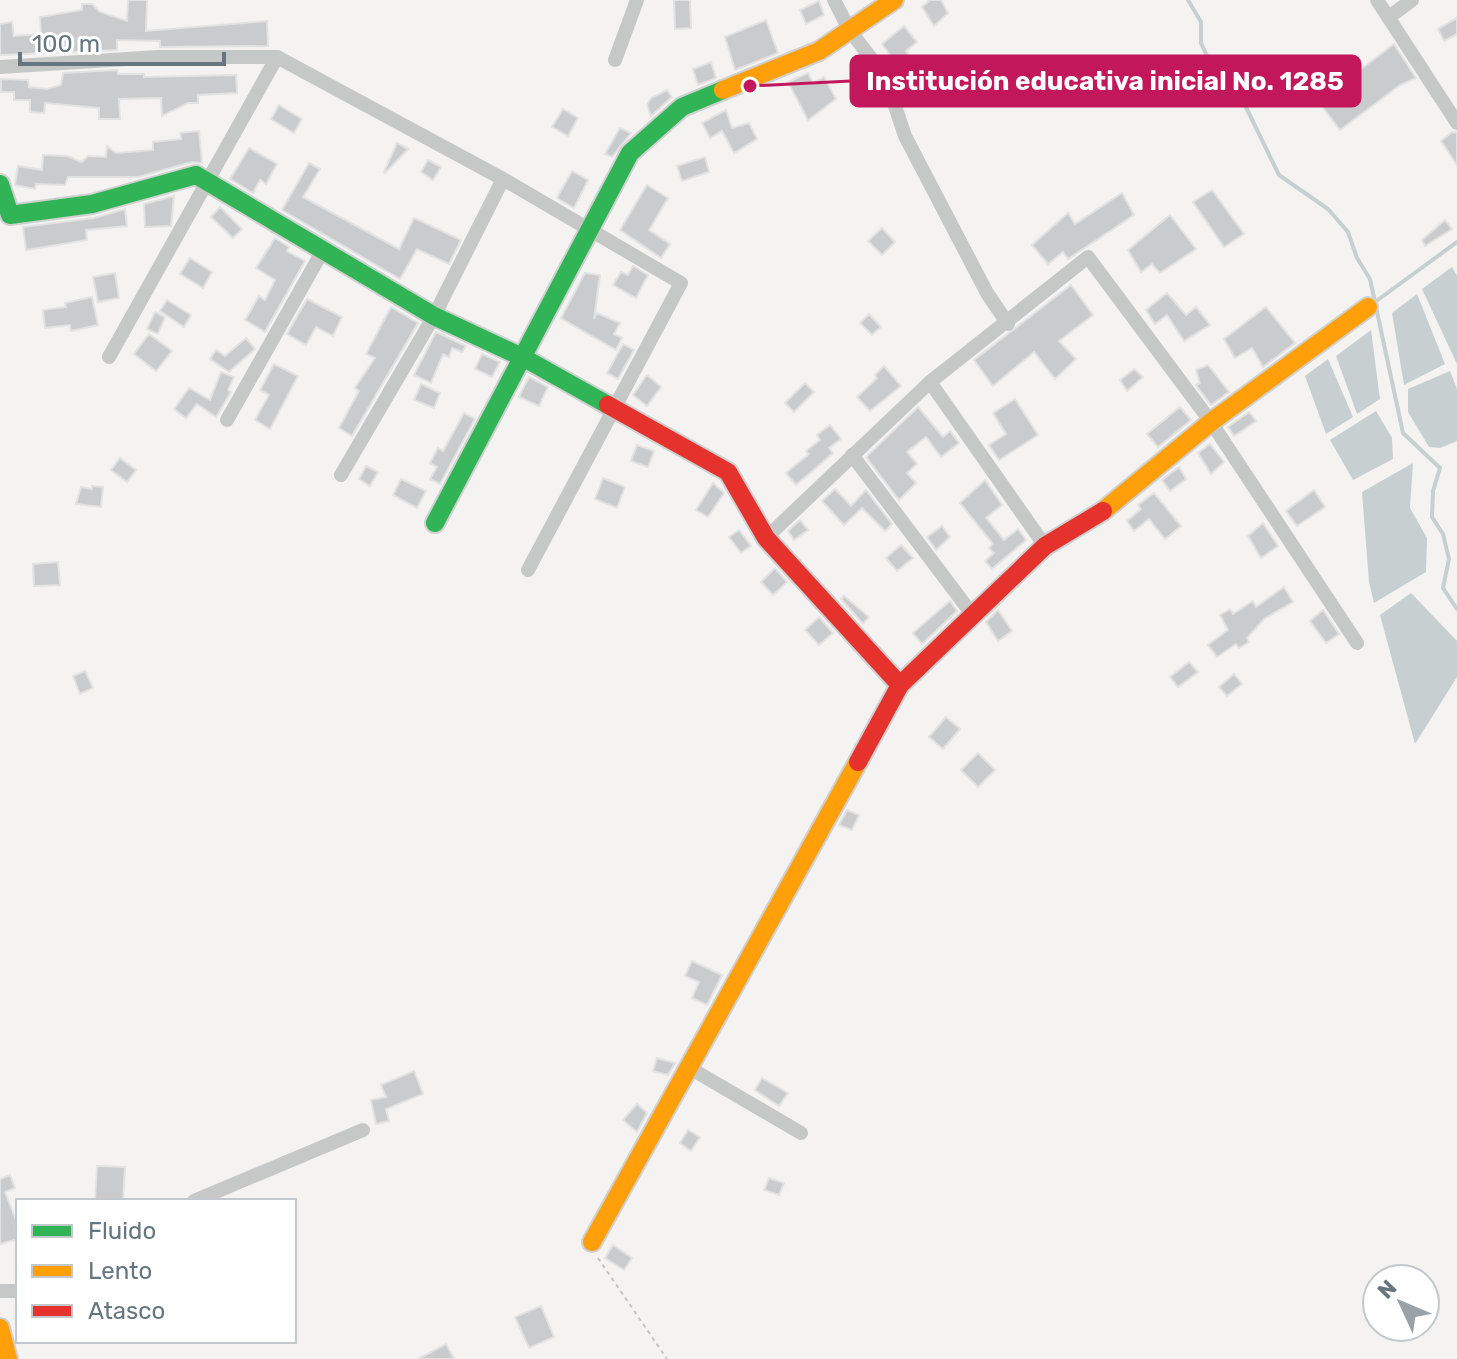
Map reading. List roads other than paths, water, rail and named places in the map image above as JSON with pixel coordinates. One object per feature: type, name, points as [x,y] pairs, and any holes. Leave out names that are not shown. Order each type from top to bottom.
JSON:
[{"type":"street","points":[[615,60],[637,0]]},
{"type":"street","points":[[834,0],[850,31],[885,76],[905,136],[987,293],[1008,324]]},
{"type":"street","points":[[435,523],[592,231],[630,153],[682,107],[819,51],[894,0]]},
{"type":"street","points":[[1377,0],[1457,123]]},
{"type":"street","points":[[1389,17],[1412,0]]},
{"type":"street","points":[[0,67],[158,57],[277,57],[503,179],[681,283],[528,570]]},
{"type":"street","points":[[109,357],[277,57]]},
{"type":"street","points":[[0,184],[10,215],[92,204],[196,175],[434,316],[524,358],[615,408],[728,472],[766,538],[900,685]]},
{"type":"street","points":[[341,475],[434,316],[503,179]]},
{"type":"street","points":[[227,420],[322,252]]},
{"type":"street","points":[[766,538],[930,382],[1008,324],[1088,257],[1211,422],[1357,643]]},
{"type":"street","points":[[592,1242],[900,685],[1045,546],[1092,520],[1211,422],[1368,307]]},
{"type":"street","points":[[930,382],[1045,546]]},
{"type":"street","points":[[852,455],[972,614]]},
{"type":"street","points":[[688,1067],[801,1133]]},
{"type":"street","points":[[199,1199],[363,1130]]},
{"type":"street","points":[[0,1328],[8,1359]]},
{"type":"waterway","points":[[1188,0],[1201,22],[1201,43],[1218,79],[1242,99],[1279,175],[1328,209],[1348,232],[1357,258],[1370,279],[1403,433],[1440,468],[1433,491],[1432,517],[1443,534],[1449,559],[1443,588],[1457,609]]},
{"type":"waterway","points":[[1375,302],[1457,242]]},
{"type":"place","name":"Institución educativa inicial No. 1285","points":[[750,86]]}]
